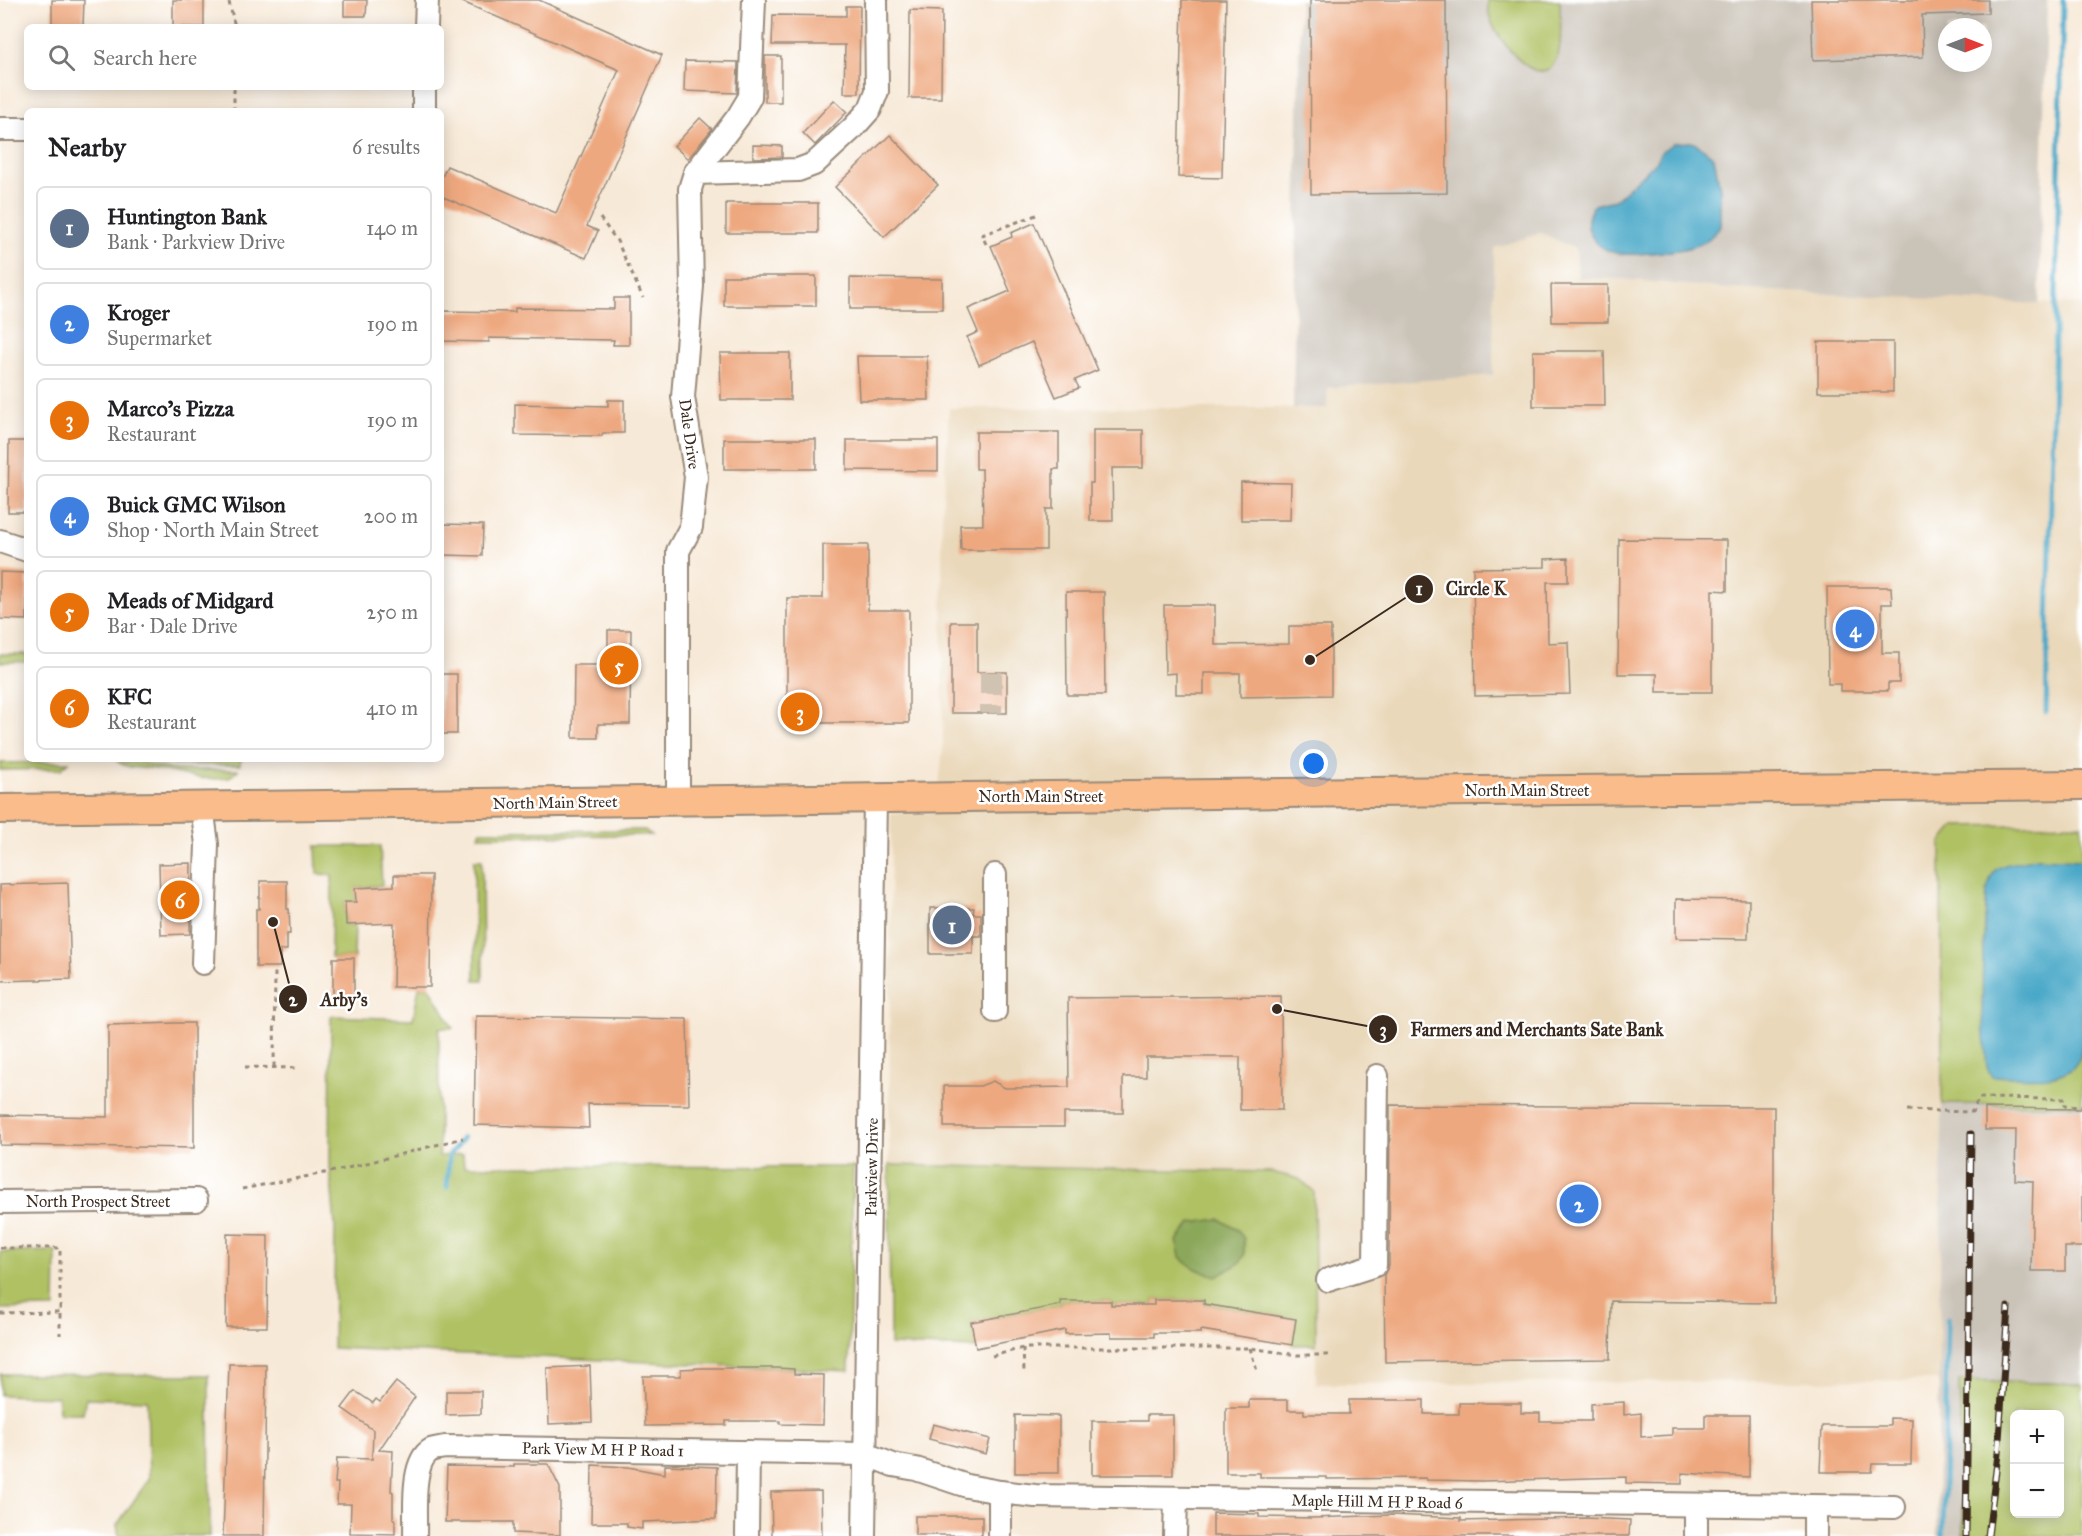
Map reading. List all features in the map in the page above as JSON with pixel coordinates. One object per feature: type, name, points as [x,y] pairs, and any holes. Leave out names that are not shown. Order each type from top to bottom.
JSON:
[{"type":"main road","name":"North Main Street","points":[[0,809],[2082,785]]},
{"type":"street","points":[[426,24],[427,0]]},
{"type":"street","name":"Dale Drive","points":[[678,801],[678,551],[691,527],[696,477],[683,397],[692,286],[690,189],[695,173],[738,117],[750,97],[754,0]]},
{"type":"street","points":[[695,173],[798,171],[814,164],[854,127],[870,110],[877,92],[876,0]]},
{"type":"street","points":[[424,90],[424,108]]},
{"type":"street","points":[[0,129],[24,129]]},
{"type":"street","points":[[0,541],[24,548]]},
{"type":"street","name":"Parkview Drive","points":[[864,1536],[875,798]]},
{"type":"street","points":[[202,807],[207,844],[203,963]]},
{"type":"street","points":[[995,875],[995,1011]]},
{"type":"street","points":[[1328,1280],[1375,1266],[1377,1076]]},
{"type":"street","name":"North Prospect Street","points":[[0,1202],[196,1200]]},
{"type":"street","name":"Park View M H P Road 1","points":[[415,1536],[416,1475],[421,1461],[431,1450],[445,1447],[865,1454]]},
{"type":"street","points":[[747,1536],[748,1452]]},
{"type":"street","name":"Maple Hill M H P Road 6","points":[[865,1454],[893,1465],[916,1469],[967,1486],[1035,1496],[1894,1507]]},
{"type":"street","points":[[1000,1492],[1000,1536]]},
{"type":"street","points":[[1175,1536],[1176,1498]]},
{"type":"street","points":[[1696,1505],[1696,1536]]},
{"type":"street","points":[[1815,1507],[1815,1536]]},
{"type":"path","points":[[229,2],[234,24]]},
{"type":"path","points":[[234,90],[234,108]]},
{"type":"path","points":[[986,244],[982,236],[1036,214]]},
{"type":"path","points":[[600,218],[617,241],[644,298]]},
{"type":"path","points":[[274,1067],[275,970]]},
{"type":"path","points":[[245,1067],[297,1068]]},
{"type":"path","points":[[1908,1110],[1972,1112],[1979,1098],[2065,1099],[2065,1107],[2082,1107]]},
{"type":"path","points":[[242,1188],[326,1173],[463,1138]]},
{"type":"path","points":[[321,1167],[326,1173]]},
{"type":"path","points":[[0,1248],[60,1248],[60,1335]]},
{"type":"path","points":[[0,1313],[60,1312]]},
{"type":"path","points":[[1023,1348],[1024,1372]]},
{"type":"path","points":[[992,1356],[1023,1348],[1250,1348],[1297,1355],[1329,1355]]},
{"type":"path","points":[[1250,1348],[1257,1371]]},
{"type":"shaded area","points":[[1300,0],[2047,0],[2039,304],[1730,289],[1620,279],[1578,278],[1576,249],[1541,233],[1494,248],[1493,375],[1328,388],[1327,408],[1293,408]]},
{"type":"shaded area","points":[[1541,233],[1576,249],[1579,278],[1620,279],[1730,289],[2082,305],[2082,824],[1955,826],[1941,843],[1942,1104],[1939,1380],[1316,1384],[1314,1191],[1299,1179],[1272,1172],[889,1165],[891,813],[936,813],[943,748],[942,519],[949,408],[1326,408],[1328,388],[1493,375],[1493,248]]},
{"type":"shaded area","points":[[1942,1104],[2082,1105],[2082,1536],[1937,1536]]},
{"type":"green space","points":[[1488,0],[1560,0],[1560,47],[1556,60],[1549,69],[1539,71],[1529,68],[1509,49],[1500,38],[1490,18]]},
{"type":"green space","points":[[0,654],[24,654],[24,662],[0,662]]},
{"type":"green space","points":[[69,762],[61,769],[0,770],[0,763]]},
{"type":"green space","points":[[118,762],[139,762],[175,770],[238,770],[229,778],[210,779],[132,767]]},
{"type":"green space","points":[[164,762],[240,762],[240,765],[177,765]]},
{"type":"green space","points":[[2082,824],[2082,1105],[1942,1104],[1941,843],[1955,826]]},
{"type":"green space","points":[[645,830],[651,835],[478,836],[481,831]]},
{"type":"green space","points":[[316,846],[380,846],[382,885],[356,888],[356,902],[345,902],[346,925],[355,925],[354,958],[331,958],[332,875],[317,874]]},
{"type":"green space","points":[[474,860],[482,860],[483,980],[475,980]]},
{"type":"green space","points":[[419,987],[430,987],[453,1028],[439,1028],[439,1156],[463,1154],[464,1166],[853,1167],[849,1371],[333,1348],[335,1227],[330,1167],[331,1016],[413,1019]]},
{"type":"green space","points":[[889,1165],[1272,1172],[1299,1179],[1314,1191],[1316,1345],[1292,1345],[1296,1319],[1204,1304],[1204,1300],[1154,1300],[1154,1305],[1111,1305],[1111,1301],[1060,1301],[1061,1305],[971,1322],[976,1348],[890,1345]]},
{"type":"green space","points":[[1219,1219],[1238,1230],[1244,1239],[1244,1255],[1240,1263],[1217,1276],[1197,1270],[1184,1261],[1180,1257],[1177,1241],[1191,1223]]},
{"type":"green space","points":[[56,1251],[55,1308],[0,1309],[0,1252]]},
{"type":"green space","points":[[0,1374],[209,1375],[210,1536],[119,1536],[117,1525],[149,1479],[147,1400],[86,1398],[83,1413],[59,1413],[58,1397],[0,1395]]},
{"type":"green space","points":[[1959,1381],[2082,1384],[2082,1536],[1964,1536]]},
{"type":"water","points":[[1691,142],[1714,157],[1720,189],[1720,226],[1712,236],[1691,247],[1643,254],[1613,252],[1597,243],[1589,231],[1588,223],[1594,205],[1615,200],[1654,164],[1662,151],[1674,143]]},
{"type":"water","points":[[2036,858],[2082,860],[2082,1042],[2080,1054],[2078,1061],[2071,1069],[2051,1076],[2026,1078],[1992,1076],[1987,1068],[1982,1014],[1987,890],[1996,869]]},
{"type":"building","points":[[52,0],[84,0],[83,24],[52,24]]},
{"type":"building","points":[[173,0],[204,0],[204,24],[173,24]]},
{"type":"building","points":[[344,0],[367,0],[366,16],[344,16]]},
{"type":"building","points":[[458,0],[539,0],[662,55],[587,226],[598,231],[586,258],[444,197],[444,172],[447,166],[556,213],[619,70]]},
{"type":"building","points":[[1182,0],[1226,0],[1222,178],[1178,177]]},
{"type":"building","points":[[1310,0],[1446,0],[1447,193],[1311,194]]},
{"type":"building","points":[[1811,0],[1988,0],[1988,13],[1922,15],[1923,57],[1813,60]]},
{"type":"building","points":[[846,6],[860,6],[859,93],[844,93],[845,45],[772,45],[773,15],[846,16]]},
{"type":"building","points":[[910,10],[942,11],[941,98],[909,98]]},
{"type":"building","points":[[765,56],[781,56],[781,102],[765,102]]},
{"type":"building","points":[[685,61],[738,62],[737,93],[684,91]]},
{"type":"building","points":[[834,100],[847,112],[815,145],[803,133]]},
{"type":"building","points":[[700,118],[712,129],[688,159],[674,146]]},
{"type":"building","points":[[890,135],[938,185],[884,237],[835,187]]},
{"type":"building","points":[[753,145],[782,146],[782,157],[753,158]]},
{"type":"building","points":[[726,203],[818,203],[818,233],[726,233]]},
{"type":"building","points":[[1034,223],[1098,370],[1075,380],[1079,388],[1056,397],[1032,342],[979,365],[967,337],[978,332],[968,309],[1010,291],[991,246],[1012,237],[1011,233]]},
{"type":"building","points":[[724,276],[816,276],[816,306],[724,306]]},
{"type":"building","points":[[850,278],[942,279],[942,309],[850,309]]},
{"type":"building","points":[[1551,285],[1608,285],[1608,322],[1552,322]]},
{"type":"building","points":[[614,298],[629,298],[629,345],[613,345],[614,340],[489,338],[489,342],[444,341],[444,311],[515,312],[515,308],[614,309]]},
{"type":"building","points":[[1818,342],[1893,342],[1893,392],[1818,392]]},
{"type":"building","points":[[1533,351],[1604,351],[1605,406],[1533,406]]},
{"type":"building","points":[[720,353],[790,353],[790,400],[721,400]]},
{"type":"building","points":[[857,356],[927,356],[929,400],[859,400]]},
{"type":"building","points":[[608,400],[624,400],[624,433],[603,433],[602,436],[515,435],[515,404],[608,406]]},
{"type":"building","points":[[1093,430],[1143,430],[1143,468],[1112,468],[1113,521],[1090,521]]},
{"type":"building","points":[[976,432],[1059,432],[1059,469],[1053,469],[1053,509],[1046,509],[1046,550],[961,550],[960,525],[983,525],[982,469],[976,469]]},
{"type":"building","points":[[724,439],[816,439],[816,469],[724,469]]},
{"type":"building","points":[[847,440],[938,440],[938,471],[847,470]]},
{"type":"building","points":[[9,441],[24,441],[24,512],[8,512]]},
{"type":"building","points":[[1241,482],[1291,483],[1290,520],[1241,520]]},
{"type":"building","points":[[444,524],[483,525],[482,556],[444,555]]},
{"type":"building","points":[[1619,539],[1727,540],[1727,591],[1712,590],[1712,692],[1657,692],[1657,674],[1618,674]]},
{"type":"building","points":[[823,545],[868,545],[868,610],[909,610],[909,723],[787,723],[787,598],[823,598]]},
{"type":"building","points":[[1568,558],[1568,582],[1547,582],[1548,643],[1568,642],[1570,694],[1475,696],[1473,568],[1545,567],[1545,559]]},
{"type":"building","points":[[0,572],[24,573],[24,620],[0,619]]},
{"type":"building","points":[[1827,587],[1891,587],[1892,604],[1882,604],[1882,653],[1899,653],[1899,683],[1888,683],[1888,691],[1840,691],[1840,684],[1828,684]]},
{"type":"building","points":[[1066,592],[1104,592],[1105,695],[1067,695]]},
{"type":"building","points":[[1164,605],[1215,605],[1215,645],[1289,644],[1289,626],[1331,626],[1331,695],[1240,697],[1240,673],[1204,673],[1204,694],[1176,694],[1176,673],[1165,674]]},
{"type":"building","points":[[951,622],[977,622],[977,672],[1007,672],[1007,713],[951,713]]},
{"type":"building","points":[[608,630],[631,630],[630,724],[598,724],[598,738],[573,738],[574,665],[608,665]]},
{"type":"building","points":[[444,674],[457,674],[457,734],[444,734]]},
{"type":"building","points":[[191,863],[190,934],[161,935],[159,864]]},
{"type":"building","points":[[394,875],[431,875],[430,987],[393,987],[394,923],[346,925],[345,902],[356,902],[355,888],[394,886]]},
{"type":"building","points":[[260,881],[287,881],[290,934],[287,934],[287,950],[280,950],[280,967],[256,967],[256,909],[259,909]]},
{"type":"building","points":[[68,883],[71,979],[0,981],[0,885]]},
{"type":"building","points":[[1676,899],[1749,900],[1748,939],[1676,938]]},
{"type":"building","points":[[930,908],[974,908],[973,914],[981,914],[981,936],[973,936],[973,954],[930,954]]},
{"type":"building","points":[[333,958],[354,958],[354,1003],[333,1003]]},
{"type":"building","points":[[1281,996],[1282,1110],[1240,1110],[1240,1057],[1146,1057],[1146,1077],[1123,1077],[1123,1113],[1064,1113],[1064,1127],[944,1127],[944,1086],[980,1086],[993,1081],[1005,1088],[1069,1087],[1068,998]]},
{"type":"building","points":[[476,1016],[687,1019],[689,1105],[588,1104],[589,1128],[474,1125]]},
{"type":"building","points":[[194,1023],[194,1148],[0,1145],[0,1115],[108,1117],[108,1025]]},
{"type":"building","points":[[1390,1105],[1774,1107],[1774,1303],[1611,1301],[1610,1359],[1385,1362],[1384,1275],[1389,1265]]},
{"type":"building","points":[[1985,1108],[2082,1109],[2082,1247],[2065,1247],[2065,1271],[2031,1271],[2033,1181],[2015,1180],[2016,1130],[1985,1130]]},
{"type":"building","points":[[227,1234],[268,1235],[267,1327],[226,1327]]},
{"type":"building","points":[[1154,1300],[1204,1300],[1204,1304],[1296,1319],[1292,1345],[1201,1330],[1201,1333],[1154,1333],[1154,1337],[1111,1337],[1111,1333],[1065,1334],[1065,1330],[976,1348],[971,1322],[1061,1305],[1060,1301],[1111,1301],[1111,1305],[1154,1305]]},
{"type":"building","points":[[229,1364],[266,1364],[264,1536],[223,1536]]},
{"type":"building","points":[[590,1366],[592,1422],[549,1424],[547,1368]]},
{"type":"building","points":[[681,1369],[794,1369],[794,1374],[824,1375],[823,1425],[780,1424],[780,1421],[726,1421],[726,1425],[645,1426],[643,1376],[681,1376]]},
{"type":"building","points":[[396,1382],[415,1397],[379,1450],[393,1451],[391,1491],[393,1492],[395,1534],[350,1533],[351,1504],[337,1504],[338,1483],[335,1483],[337,1458],[372,1459],[373,1430],[342,1408],[355,1391],[373,1403],[376,1399],[380,1402]]},
{"type":"building","points":[[446,1391],[481,1391],[481,1414],[446,1415]]},
{"type":"building","points":[[1249,1400],[1288,1400],[1288,1410],[1304,1410],[1304,1414],[1349,1414],[1349,1400],[1424,1400],[1424,1414],[1459,1414],[1459,1403],[1521,1403],[1521,1413],[1540,1413],[1540,1421],[1591,1421],[1591,1404],[1624,1402],[1624,1415],[1641,1413],[1641,1437],[1672,1435],[1672,1428],[1705,1428],[1705,1415],[1749,1415],[1749,1477],[1682,1473],[1682,1484],[1626,1483],[1626,1477],[1482,1481],[1426,1480],[1426,1478],[1260,1477],[1260,1473],[1226,1473],[1226,1408],[1249,1408]]},
{"type":"building","points":[[1015,1415],[1059,1416],[1059,1473],[1015,1473]]},
{"type":"building","points":[[1147,1415],[1173,1415],[1173,1475],[1092,1475],[1092,1421],[1147,1421]]},
{"type":"building","points":[[1890,1418],[1912,1419],[1911,1464],[1873,1464],[1872,1472],[1820,1472],[1822,1426],[1890,1426]]},
{"type":"building","points":[[933,1424],[990,1439],[986,1454],[929,1439]]},
{"type":"building","points":[[514,1464],[548,1464],[560,1488],[560,1535],[513,1533],[513,1522],[445,1522],[447,1466],[514,1467]]},
{"type":"building","points":[[592,1465],[628,1467],[665,1474],[665,1465],[717,1467],[716,1519],[642,1522],[642,1529],[627,1527],[627,1523],[591,1523]]},
{"type":"building","points":[[821,1491],[822,1536],[772,1536],[771,1492]]},
{"type":"building","points":[[1213,1513],[1313,1518],[1391,1515],[1461,1518],[1461,1521],[1585,1518],[1630,1520],[1629,1536],[1213,1536]]},
{"type":"building","points":[[915,1516],[982,1516],[982,1535],[915,1535]]},
{"type":"waterway","points":[[2046,712],[2063,0]]},
{"type":"waterway","points":[[447,1187],[449,1156],[463,1138]]},
{"type":"waterway","points":[[1943,1536],[1948,1318]]},
{"type":"tunnel","points":[[991,672],[991,713]]},
{"type":"railway","points":[[1966,1536],[1971,1134]]},
{"type":"railway","points":[[1988,1536],[1998,1454],[2008,1307]]},
{"type":"place","name":"Buick GMC Wilson","points":[[1855,629]]},
{"type":"place","name":"Circle K","points":[[1310,660]]},
{"type":"place","name":"Meads of Midgard","points":[[619,665]]},
{"type":"place","name":"Marco’s Pizza","points":[[800,712]]},
{"type":"place","name":"KFC","points":[[180,900]]},
{"type":"place","name":"Arby's","points":[[273,922]]},
{"type":"place","name":"Huntington Bank","points":[[952,925]]},
{"type":"place","name":"Farmers and Merchants Sate Bank","points":[[1277,1009]]},
{"type":"place","name":"Kroger","points":[[1579,1204]]}]
